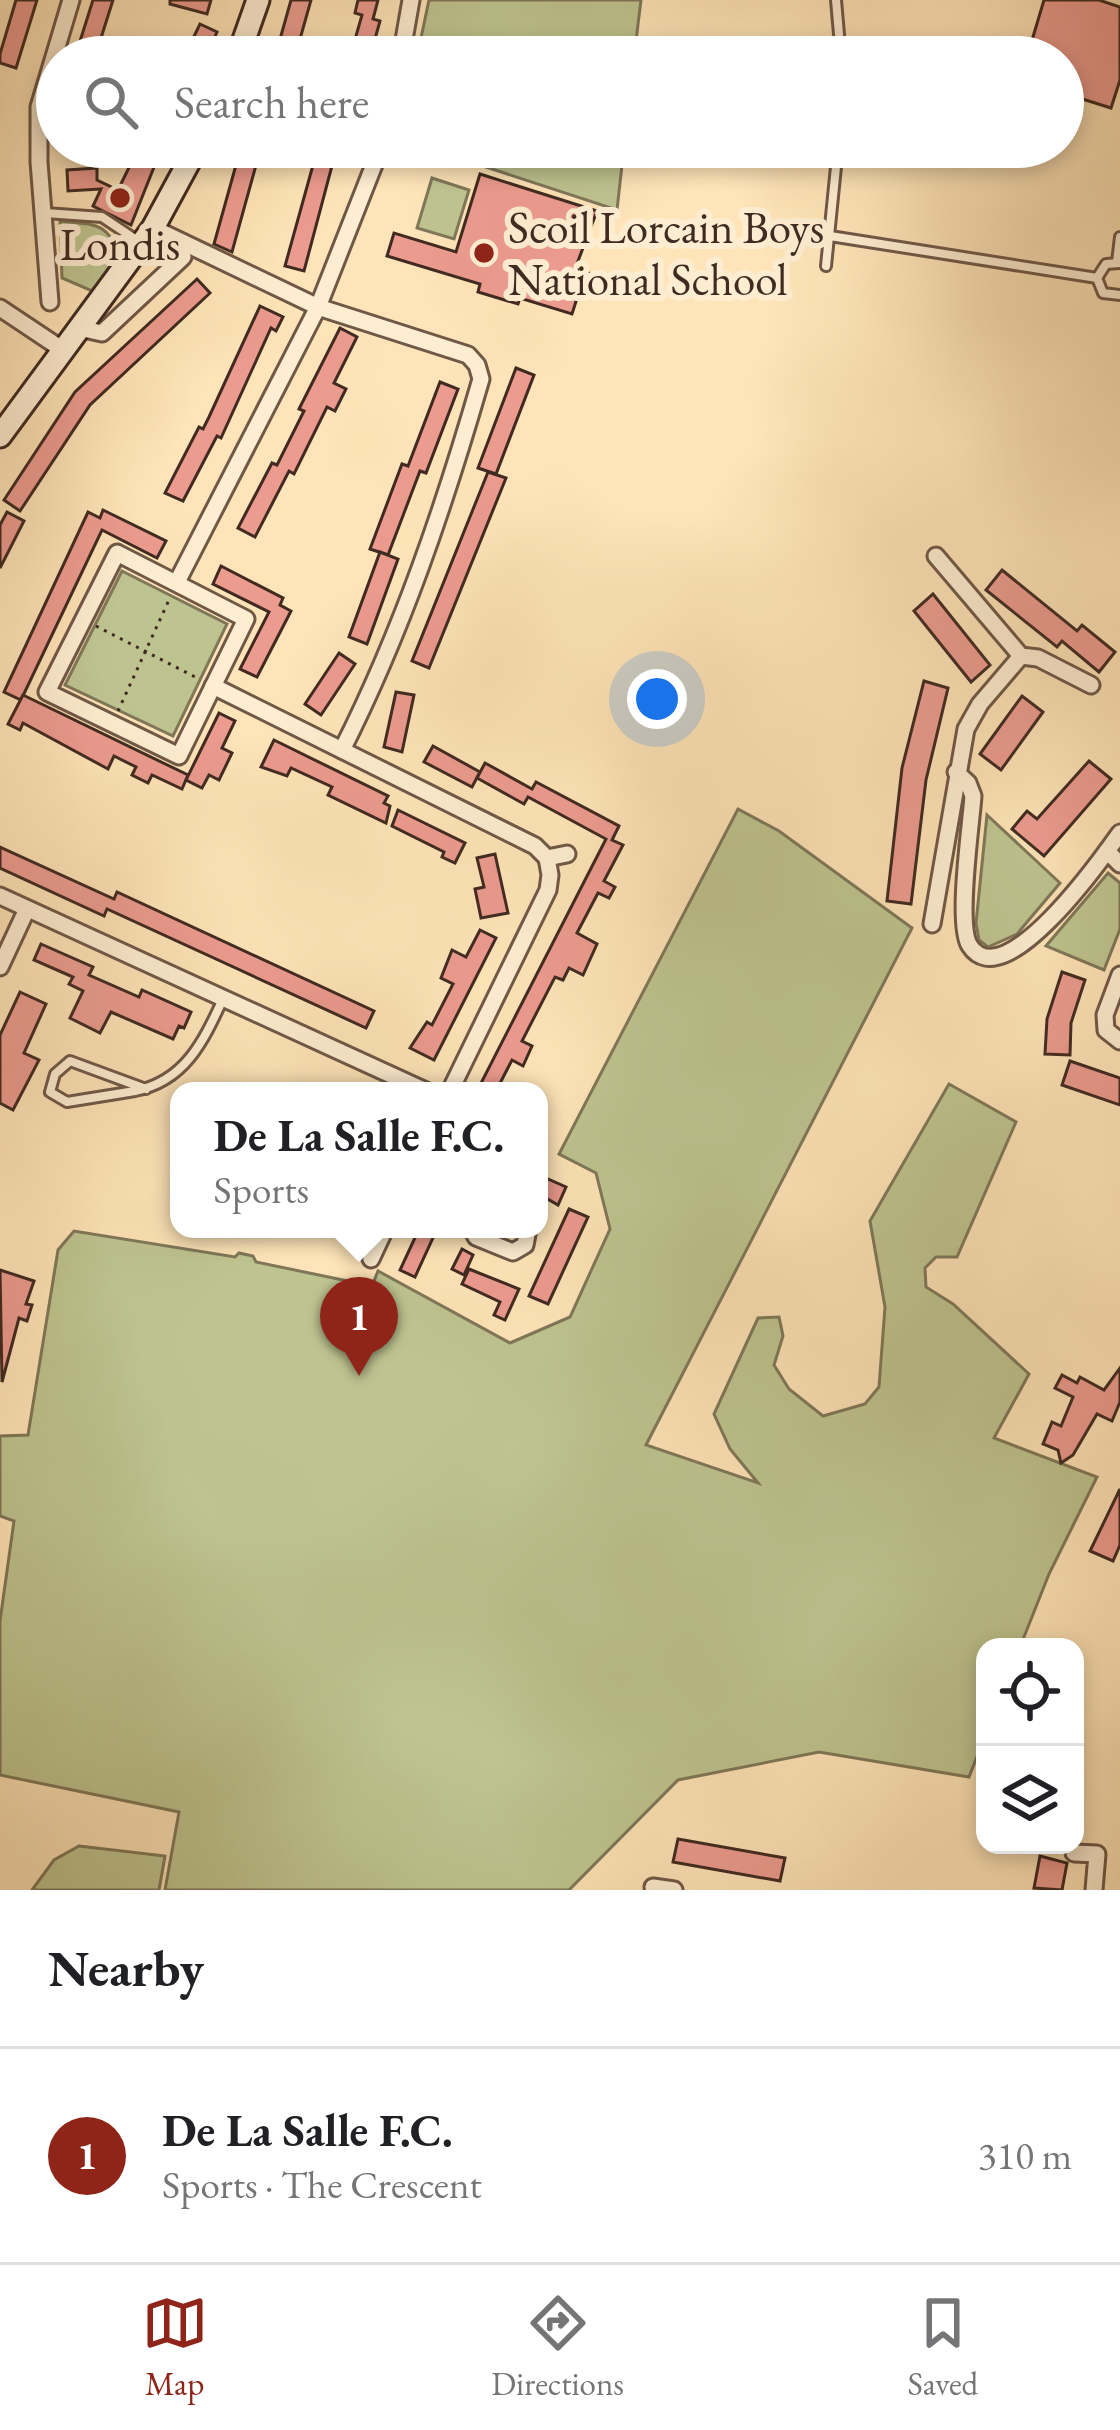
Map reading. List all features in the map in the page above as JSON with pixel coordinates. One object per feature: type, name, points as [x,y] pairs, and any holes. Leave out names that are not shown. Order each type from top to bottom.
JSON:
[{"type":"main road","points":[[245,36],[258,0]]},
{"type":"main road","points":[[0,436],[148,236],[185,168]]},
{"type":"street","points":[[60,36],[70,0]]},
{"type":"street","points":[[405,36],[411,0]]},
{"type":"street","points":[[40,168],[50,302]]},
{"type":"street","points":[[177,582],[318,307],[372,168]]},
{"type":"street","points":[[148,236],[318,307],[468,355],[477,364],[481,379],[430,545],[384,667],[342,750]]},
{"type":"street","points":[[79,328],[102,333],[183,257]]},
{"type":"street","points":[[0,308],[63,350]]},
{"type":"street","points":[[117,553],[246,619],[179,756],[46,692],[83,620],[117,553]]},
{"type":"street","points":[[936,556],[1022,656],[1038,658],[1090,685]]},
{"type":"street","points":[[932,925],[966,729],[980,704],[1022,656]]},
{"type":"street","points":[[213,686],[535,846],[547,858],[548,890],[454,1082]]},
{"type":"street","points":[[956,772],[973,796],[963,922],[969,946],[981,955],[1003,955],[1031,938],[1065,904],[1120,833]]},
{"type":"street","points":[[1107,851],[1120,864]]},
{"type":"street","points":[[547,858],[567,854]]},
{"type":"street","points":[[0,896],[407,1082]]},
{"type":"street","points":[[0,968],[27,909]]},
{"type":"street","points":[[1120,975],[1105,1015],[1106,1030],[1120,1041]]},
{"type":"street","points":[[371,1259],[381,1238]]},
{"type":"street","points":[[478,1238],[513,1252],[525,1245],[526,1238]]},
{"type":"street","points":[[1084,1853],[1105,1853],[1094,1890]]},
{"type":"street","points":[[652,1886],[674,1890]]},
{"type":"lane","points":[[836,0],[839,36]]},
{"type":"lane","points":[[826,266],[836,168]]},
{"type":"lane","points":[[45,213],[102,218],[148,236]]},
{"type":"lane","points":[[830,236],[1096,278]]},
{"type":"lane","points":[[1120,237],[1119,263],[1101,267],[1096,278],[1103,293],[1120,295]]},
{"type":"lane","points":[[146,1089],[70,1061],[55,1074],[50,1092],[67,1102],[146,1089],[160,1086],[180,1072],[224,997]]},
{"type":"path","points":[[112,724],[177,582]]},
{"type":"path","points":[[83,620],[213,686]]},
{"type":"green space","points":[[429,0],[641,0],[637,36],[421,36]]},
{"type":"green space","points":[[489,168],[622,168],[617,210]]},
{"type":"green space","points":[[432,178],[469,190],[454,239],[417,228]]},
{"type":"green space","points":[[60,221],[90,224],[104,230],[115,244],[120,255],[92,291],[62,278]]},
{"type":"green space","points":[[122,571],[227,624],[173,736],[65,685]]},
{"type":"green space","points":[[738,809],[779,831],[912,928],[646,1445],[758,1483],[730,1449],[714,1414],[758,1318],[779,1317],[783,1336],[774,1365],[789,1389],[823,1416],[865,1404],[879,1387],[885,1307],[870,1221],[949,1084],[1016,1122],[957,1257],[936,1257],[925,1268],[926,1287],[953,1304],[1029,1374],[994,1438],[1097,1477],[1024,1638],[976,1638],[976,1759],[969,1777],[819,1752],[678,1780],[569,1890],[165,1890],[179,1812],[0,1775],[0,1621],[14,1521],[0,1516],[0,1436],[28,1435],[58,1250],[74,1231],[235,1257],[239,1253],[253,1256],[256,1262],[372,1286],[378,1271],[510,1343],[570,1317],[610,1229],[596,1173],[559,1154]]},
{"type":"green space","points":[[987,815],[1060,883],[1017,934],[988,947],[979,940],[976,923]]},
{"type":"green space","points":[[1108,873],[1120,883],[1120,929],[1104,970],[1046,946]]},
{"type":"green space","points":[[79,1846],[165,1856],[159,1890],[32,1890],[54,1860]]},
{"type":"building","points":[[16,0],[37,0],[16,68],[0,63],[0,54]]},
{"type":"building","points":[[93,0],[113,0],[102,36],[82,36]]},
{"type":"building","points":[[170,0],[211,0],[207,14],[170,4]]},
{"type":"building","points":[[291,0],[311,0],[301,36],[281,36]]},
{"type":"building","points":[[358,0],[378,0],[373,19],[380,21],[376,36],[356,36],[362,15],[355,13]]},
{"type":"building","points":[[1044,0],[1099,0],[1120,7],[1120,80],[1111,108],[1084,100],[1084,36],[1033,36]]},
{"type":"building","points":[[200,24],[217,32],[215,36],[194,36]]},
{"type":"building","name":"Londis","points":[[97,168],[97,180],[118,190],[129,168],[154,168],[131,225],[93,206],[101,189],[68,191],[67,170]]},
{"type":"building","points":[[235,168],[255,168],[232,252],[214,244]]},
{"type":"building","points":[[312,168],[331,168],[304,271],[285,266]]},
{"type":"building","points":[[480,174],[597,211],[575,269],[592,274],[572,314],[520,298],[518,304],[478,292],[480,284],[387,256],[394,233],[456,252]]},
{"type":"building","points":[[197,279],[210,293],[90,405],[20,511],[4,500],[75,392]]},
{"type":"building","points":[[260,306],[283,317],[276,331],[271,328],[221,438],[217,436],[183,501],[165,493],[199,427],[203,429]]},
{"type":"building","points":[[340,328],[357,337],[334,383],[346,389],[335,411],[327,407],[255,537],[238,528],[272,463],[277,465]]},
{"type":"building","points":[[516,368],[534,375],[496,474],[478,468]]},
{"type":"building","points":[[440,382],[458,389],[426,473],[420,471],[388,555],[370,549],[402,464],[408,466]]},
{"type":"building","points":[[488,472],[506,478],[429,668],[412,661]]},
{"type":"building","points":[[103,510],[166,541],[157,558],[102,530],[21,700],[4,692],[88,512],[100,518]]},
{"type":"building","points":[[7,512],[24,521],[0,568],[0,525]]},
{"type":"building","points":[[380,552],[398,559],[367,644],[349,637]]},
{"type":"building","points":[[221,566],[283,598],[280,605],[291,611],[257,677],[240,669],[269,612],[213,584]]},
{"type":"building","points":[[1002,570],[1077,631],[1082,625],[1115,652],[1099,672],[1062,641],[1057,647],[986,590]]},
{"type":"building","points":[[933,594],[990,665],[971,682],[914,611]]},
{"type":"building","points":[[339,653],[355,664],[321,715],[305,704]]},
{"type":"building","points":[[924,681],[948,688],[926,780],[911,904],[887,901],[902,768]]},
{"type":"building","points":[[396,692],[414,695],[402,752],[384,747]]},
{"type":"building","points":[[23,695],[188,775],[182,789],[152,775],[148,783],[132,775],[136,767],[114,756],[108,769],[23,723],[20,730],[8,724]]},
{"type":"building","points":[[1022,696],[1043,712],[1001,770],[980,754]]},
{"type":"building","points":[[219,713],[235,721],[222,748],[232,753],[219,780],[209,775],[202,788],[186,780]]},
{"type":"building","points":[[274,740],[388,796],[386,823],[328,795],[332,787],[291,768],[287,776],[261,767]]},
{"type":"building","points":[[433,746],[480,772],[472,787],[424,762]]},
{"type":"building","points":[[1089,761],[1111,779],[1044,856],[1012,829],[1027,811],[1037,819]]},
{"type":"building","points":[[485,763],[532,789],[536,782],[619,826],[612,840],[623,845],[604,881],[615,887],[609,898],[598,893],[577,933],[597,944],[583,975],[569,968],[563,980],[555,977],[522,1041],[532,1046],[523,1066],[512,1060],[501,1082],[482,1082],[606,839],[528,797],[524,804],[477,778]]},
{"type":"building","points":[[398,810],[465,843],[455,863],[442,857],[444,852],[392,826]]},
{"type":"building","points":[[0,847],[114,899],[117,892],[374,1011],[366,1028],[107,909],[104,916],[0,868]]},
{"type":"building","points":[[495,854],[508,913],[481,918],[475,889],[484,887],[477,858]]},
{"type":"building","points":[[480,930],[496,938],[434,1060],[410,1048],[427,1022],[432,1025],[453,984],[441,978],[452,950],[466,957]]},
{"type":"building","points":[[41,944],[93,967],[89,975],[139,997],[142,990],[191,1012],[184,1028],[179,1026],[173,1039],[111,1012],[100,1033],[70,1018],[83,991],[69,984],[73,977],[34,960]]},
{"type":"building","points":[[1062,972],[1085,980],[1071,1023],[1070,1055],[1045,1054],[1047,1019]]},
{"type":"building","points":[[20,992],[46,1004],[24,1053],[39,1060],[13,1110],[0,1103],[0,1035]]},
{"type":"building","points":[[1070,1061],[1120,1078],[1120,1105],[1062,1085]]},
{"type":"building","points":[[548,1179],[566,1187],[558,1205],[548,1199]]},
{"type":"building","points":[[569,1209],[588,1217],[548,1304],[529,1296]]},
{"type":"building","points":[[415,1238],[433,1238],[415,1277],[400,1270]]},
{"type":"building","points":[[462,1249],[473,1255],[464,1275],[452,1269]]},
{"type":"building","points":[[469,1269],[519,1289],[505,1320],[494,1315],[500,1302],[462,1284]]},
{"type":"building","points":[[0,1270],[34,1281],[26,1304],[32,1305],[27,1321],[19,1318],[2,1382]]},
{"type":"building","points":[[1120,1368],[1120,1402],[1112,1421],[1097,1414],[1073,1455],[1061,1463],[1058,1450],[1043,1444],[1052,1422],[1061,1426],[1073,1397],[1055,1388],[1062,1375],[1077,1383],[1080,1377],[1104,1390]]},
{"type":"building","points":[[1120,1489],[1120,1545],[1113,1561],[1090,1551]]},
{"type":"building","points":[[678,1839],[785,1858],[780,1881],[673,1862]]},
{"type":"building","points":[[1040,1856],[1067,1863],[1062,1890],[1034,1888]]},
{"type":"place","name":"Londis","points":[[120,198]]},
{"type":"place","name":"Scoil Lorcain Boys National School","points":[[484,253]]},
{"type":"place","name":"De La Salle F.C.","points":[[359,1376]]}]
